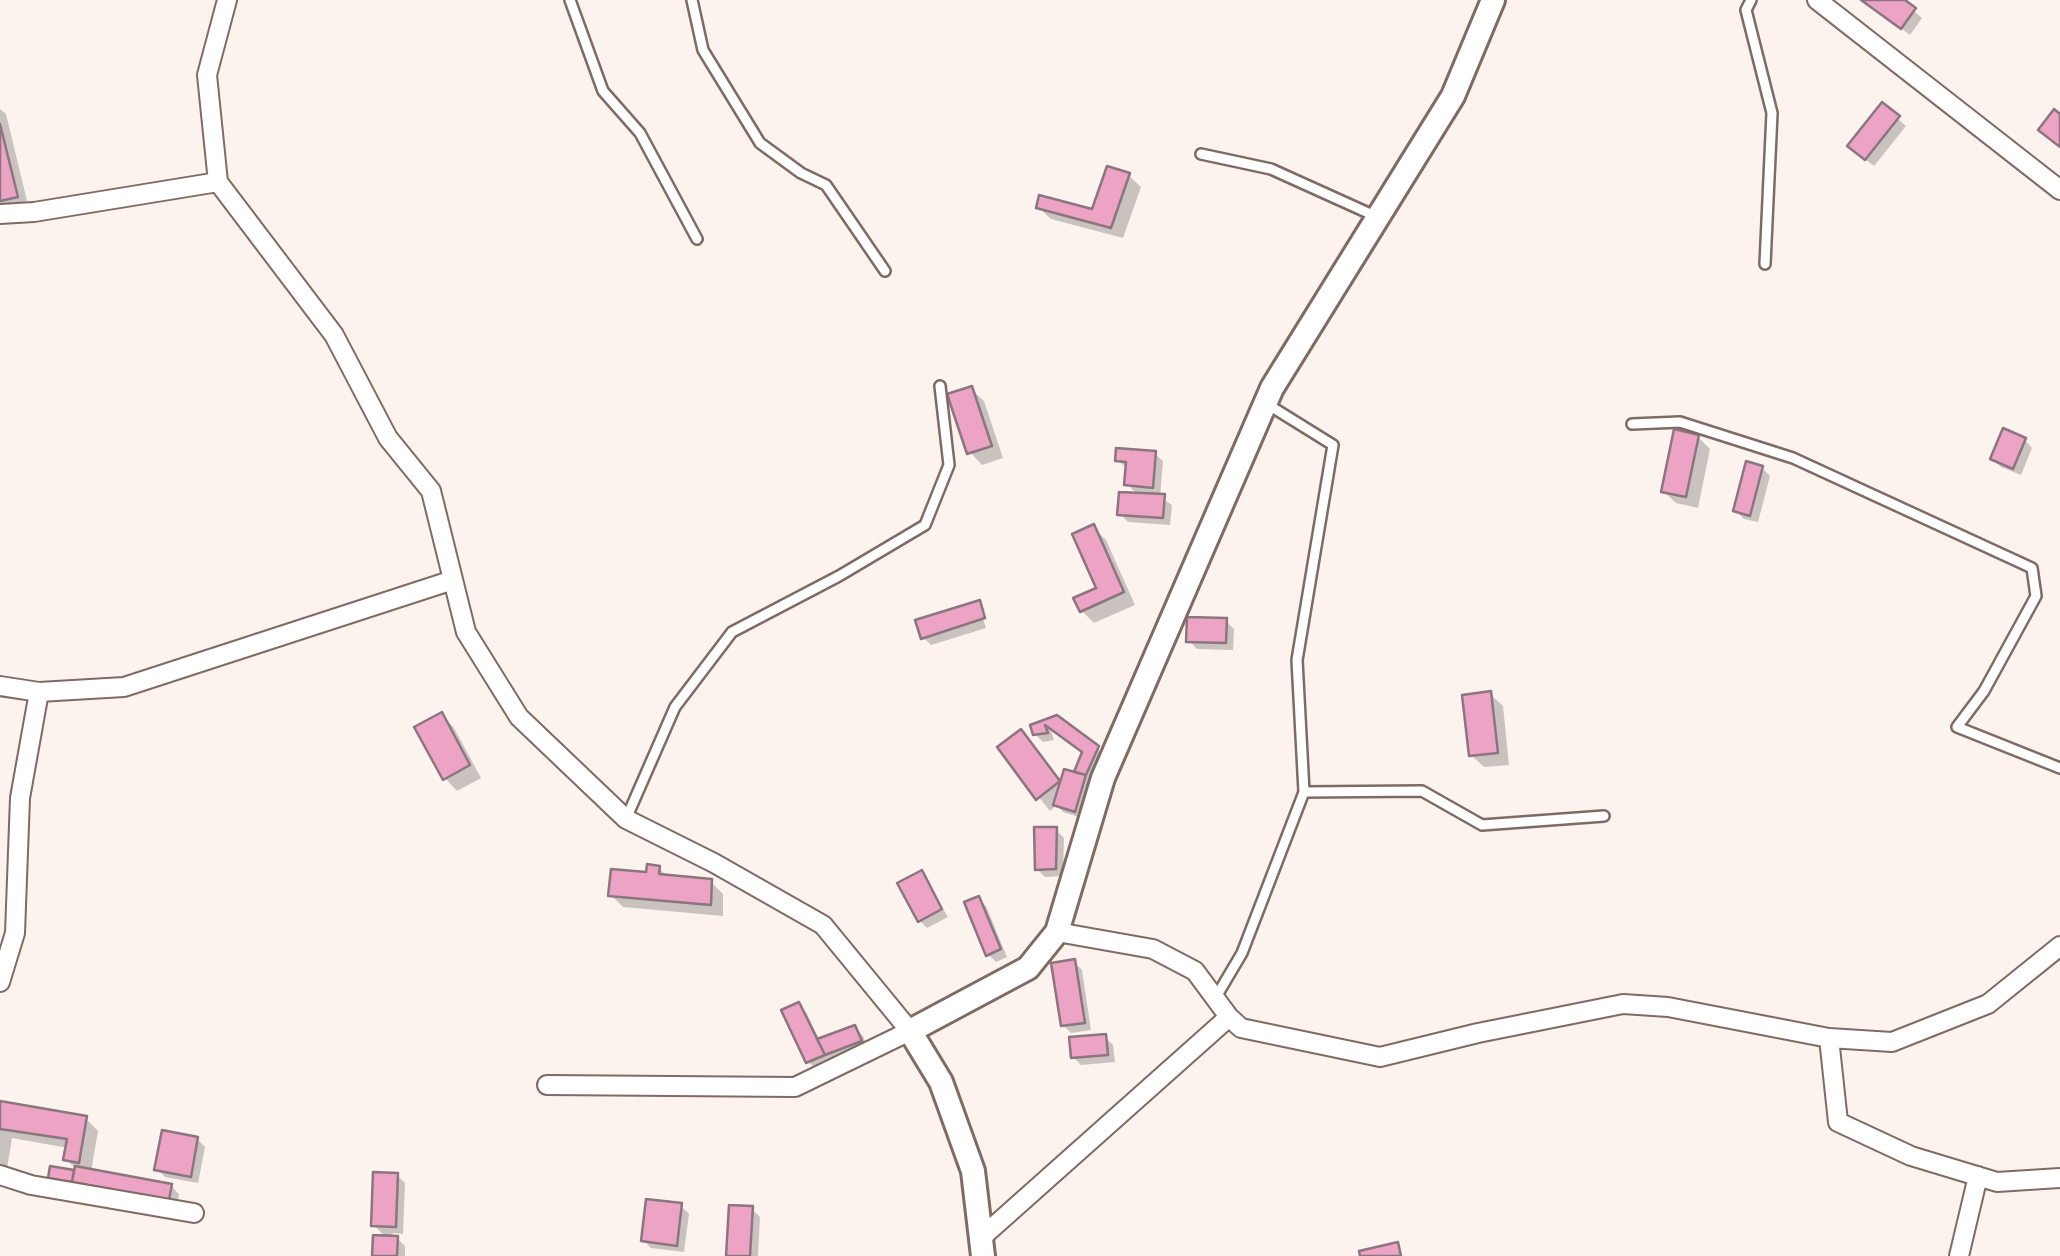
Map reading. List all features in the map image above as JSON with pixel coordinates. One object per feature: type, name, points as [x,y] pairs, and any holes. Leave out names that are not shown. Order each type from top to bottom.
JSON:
[{"type":"street","points":[[227,0],[207,75],[218,182],[334,335],[388,438],[431,492],[466,632],[519,717],[626,819],[823,925],[910,1030],[941,1082],[973,1171],[982,1247]]},
{"type":"street","points":[[548,1085],[794,1087],[1028,968],[1057,932],[1103,778],[1265,403],[1453,96],[1493,0]]},
{"type":"street","points":[[1817,0],[2060,190]]},
{"type":"street","points":[[0,214],[218,182]]},
{"type":"street","points":[[0,686],[39,692],[124,687],[453,580]]},
{"type":"street","points":[[0,982],[15,933],[20,798],[39,692]]},
{"type":"street","points":[[1057,932],[1153,950],[1194,971],[1240,1028],[1380,1058],[1478,1033],[1623,1004],[1668,1006],[1829,1038],[1892,1042],[1988,1004],[2060,946]]},
{"type":"street","points":[[982,1247],[1228,1017]]},
{"type":"street","points":[[1829,1038],[1838,1122],[1911,1156],[1997,1182],[2060,1178]]},
{"type":"street","points":[[0,1174],[31,1186],[194,1213]]},
{"type":"street","points":[[1959,1256],[1978,1176]]},
{"type":"lane","points":[[570,0],[603,92],[640,133],[697,240]]},
{"type":"lane","points":[[692,0],[703,50],[760,143],[801,173],[826,185],[884,271]]},
{"type":"lane","points":[[1751,0],[1746,10],[1772,114],[1765,264]]},
{"type":"lane","points":[[1202,154],[1271,168],[1378,217]]},
{"type":"lane","points":[[626,819],[676,707],[732,632],[840,576],[925,525],[948,464],[940,386]]},
{"type":"lane","points":[[1216,997],[1242,953],[1304,792],[1297,660],[1333,445],[1265,403]]},
{"type":"lane","points":[[1632,424],[1680,422],[1793,458],[2032,568],[2036,596],[1984,691],[1957,727],[2060,768]]},
{"type":"lane","points":[[1304,792],[1422,792],[1482,826],[1604,816]]},
{"type":"building","points":[[1861,0],[1905,0],[1916,8],[1901,29]]},
{"type":"building","points":[[1882,102],[1900,116],[1865,160],[1847,146]]},
{"type":"building","points":[[2054,109],[2060,114],[2060,147],[2038,130]]},
{"type":"building","points":[[0,124],[18,197],[0,201]]},
{"type":"building","points":[[1107,166],[1130,173],[1111,228],[1036,208],[1039,195],[1092,209]]},
{"type":"building","points":[[972,386],[992,446],[967,454],[947,394]]},
{"type":"building","points":[[2003,428],[2026,438],[2013,469],[1990,459]]},
{"type":"building","points":[[1674,429],[1699,435],[1686,497],[1661,492]]},
{"type":"building","points":[[1116,448],[1156,451],[1153,488],[1124,485],[1126,462],[1115,461]]},
{"type":"building","points":[[1746,461],[1763,466],[1750,516],[1733,511]]},
{"type":"building","points":[[1119,492],[1165,494],[1163,518],[1117,515]]},
{"type":"building","points":[[1094,524],[1124,592],[1080,612],[1073,598],[1096,588],[1072,534]]},
{"type":"building","points":[[980,600],[985,618],[921,639],[915,620]]},
{"type":"building","points":[[1187,617],[1227,618],[1226,643],[1186,642]]},
{"type":"building","points":[[1491,691],[1498,753],[1469,756],[1462,695]]},
{"type":"building","points":[[442,712],[470,765],[443,780],[414,727]]},
{"type":"building","points":[[1057,715],[1099,746],[1086,775],[1074,772],[1082,752],[1045,725],[1048,733],[1033,735],[1030,725]]},
{"type":"building","points":[[1021,729],[1060,781],[1036,800],[997,747]]},
{"type":"building","points":[[1064,769],[1086,775],[1075,812],[1053,805]]},
{"type":"building","points":[[1034,827],[1057,827],[1056,869],[1035,870]]},
{"type":"building","points":[[647,864],[660,866],[659,874],[712,879],[711,905],[608,896],[611,869],[646,872]]},
{"type":"building","points":[[922,870],[942,909],[918,922],[897,883]]},
{"type":"building","points":[[979,896],[1001,949],[986,956],[964,902]]},
{"type":"building","points":[[1075,959],[1085,1023],[1061,1026],[1051,963]]},
{"type":"building","points":[[799,1002],[825,1055],[806,1063],[781,1010]]},
{"type":"building","points":[[855,1025],[862,1041],[825,1055],[817,1039]]},
{"type":"building","points":[[1106,1034],[1108,1055],[1071,1058],[1069,1037]]},
{"type":"building","points":[[0,1101],[87,1116],[79,1163],[63,1160],[67,1139],[0,1129]]},
{"type":"building","points":[[162,1130],[198,1137],[191,1177],[154,1170]]},
{"type":"building","points":[[50,1166],[74,1170],[72,1182],[48,1178]]},
{"type":"building","points":[[75,1166],[172,1184],[169,1200],[72,1182]]},
{"type":"building","points":[[373,1172],[398,1173],[396,1227],[371,1226]]},
{"type":"building","points":[[646,1199],[682,1203],[677,1246],[641,1241]]},
{"type":"building","points":[[729,1205],[753,1206],[750,1256],[726,1256]]},
{"type":"building","points":[[373,1235],[398,1236],[397,1256],[372,1256]]},
{"type":"building","points":[[1398,1242],[1401,1256],[1360,1256],[1359,1251]]}]
